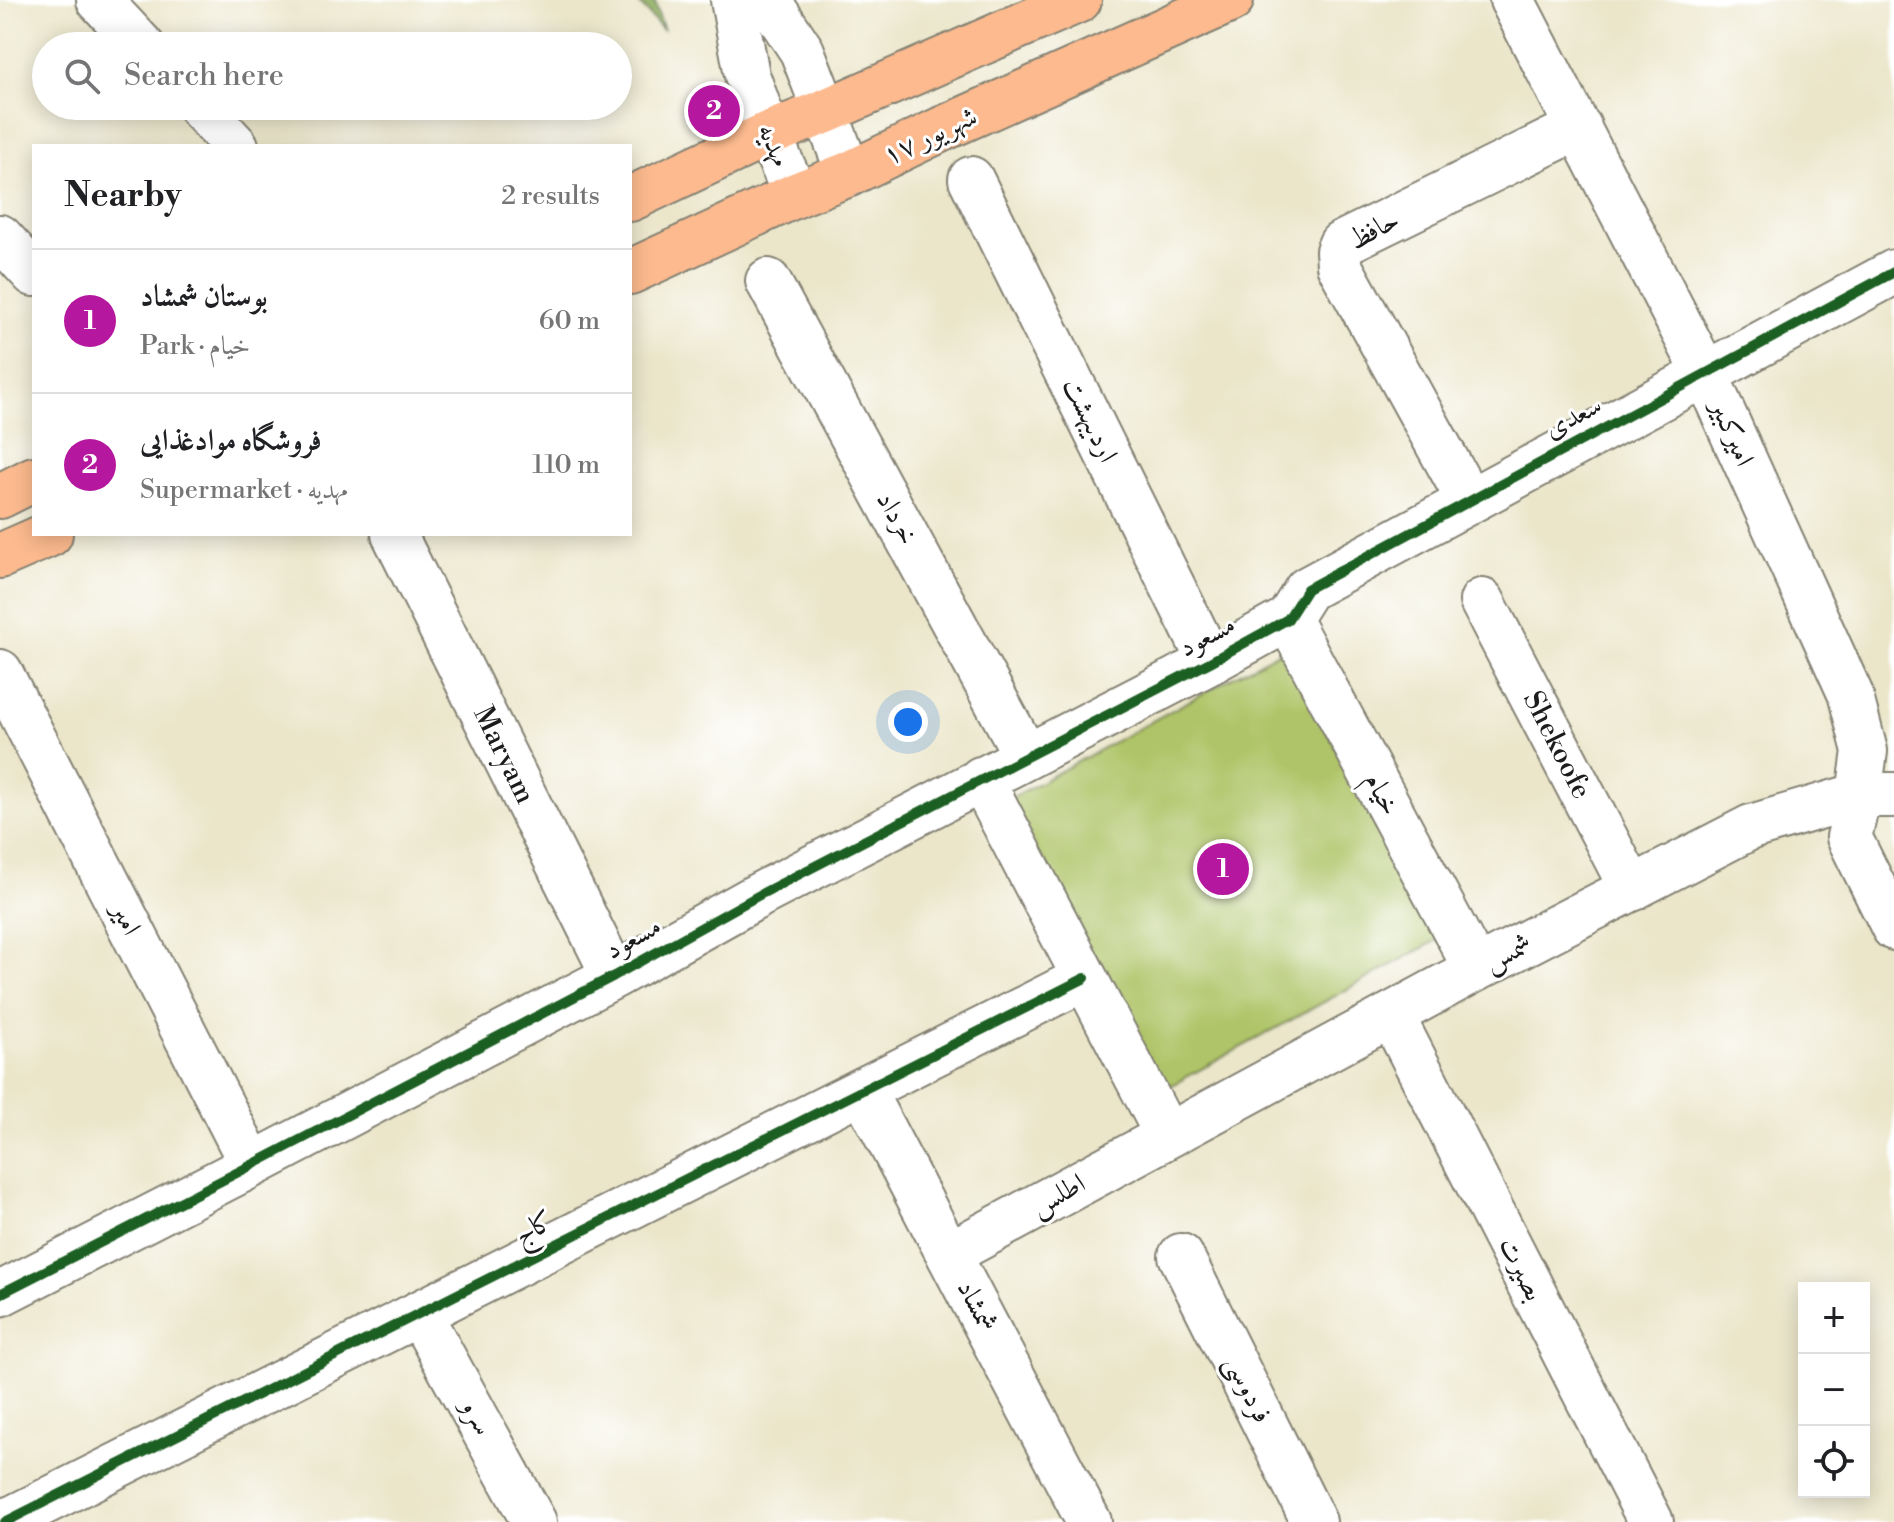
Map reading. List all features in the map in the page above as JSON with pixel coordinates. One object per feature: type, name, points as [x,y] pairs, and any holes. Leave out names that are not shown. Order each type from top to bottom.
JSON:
[{"type":"main road","points":[[632,198],[768,134],[1079,0]]},
{"type":"main road","name":"۱۷ شهریور","points":[[632,271],[1231,0]]},
{"type":"main road","points":[[0,496],[32,480]]},
{"type":"main road","points":[[0,556],[45,536]]},
{"type":"street","points":[[99,0],[129,32]]},
{"type":"street","name":"مهدیه","points":[[733,0],[747,75],[768,134],[796,195]]},
{"type":"street","points":[[768,0],[802,51],[849,174]]},
{"type":"street","name":"امیرکبیر","points":[[1512,0],[1705,373],[1850,693],[1877,795],[1849,837],[1894,928]]},
{"type":"street","points":[[212,120],[234,144]]},
{"type":"street","name":"حافظ","points":[[1469,501],[1339,265],[1338,251],[1341,244],[1579,127]]},
{"type":"street","name":"اردیبهشت","points":[[971,179],[1210,662]]},
{"type":"street","points":[[0,237],[32,272]]},
{"type":"street","name":"سعدی","points":[[1288,619],[1307,589],[1894,272]]},
{"type":"street","name":"خرداد","points":[[768,281],[1026,756]]},
{"type":"street","name":"Maryam","points":[[395,536],[614,976]]},
{"type":"street","name":"Shekoofe","points":[[1482,601],[1632,889]]},
{"type":"street","name":"مسعود","points":[[0,1294],[614,976],[763,893],[1288,619]]},
{"type":"street","name":"خیام","points":[[1288,619],[1476,969]]},
{"type":"street","name":"امیر","points":[[0,672],[252,1165]]},
{"type":"street","points":[[981,779],[1167,1135]]},
{"type":"street","points":[[1877,795],[1894,858]]},
{"type":"street","name":"شمس","points":[[1167,1135],[1476,969],[1751,827],[1877,795]]},
{"type":"street","name":"کاج","points":[[5,1522],[1085,978]]},
{"type":"street","name":"بصیرت","points":[[1392,1016],[1651,1522]]},
{"type":"street","name":"شمشاد","points":[[863,1091],[1089,1522]]},
{"type":"street","name":"اطلس","points":[[949,1254],[1167,1135]]},
{"type":"street","name":"فردوسی","points":[[1181,1256],[1314,1522]]},
{"type":"street","name":"سرو","points":[[419,1313],[534,1522]]},
{"type":"green space","points":[[636,0],[654,0],[664,31]]},
{"type":"green space","points":[[1282,650],[1441,938],[1165,1089],[1006,801]]},
{"type":"cycle path","points":[[0,1294],[1210,662],[1288,619],[1307,589],[1894,272]]},
{"type":"cycle path","points":[[5,1522],[1085,978]]},
{"type":"place","name":"فروشگاه موادغذایی","points":[[714,111]]},
{"type":"place","name":"بوستان شمشاد","points":[[1223,869]]}]
